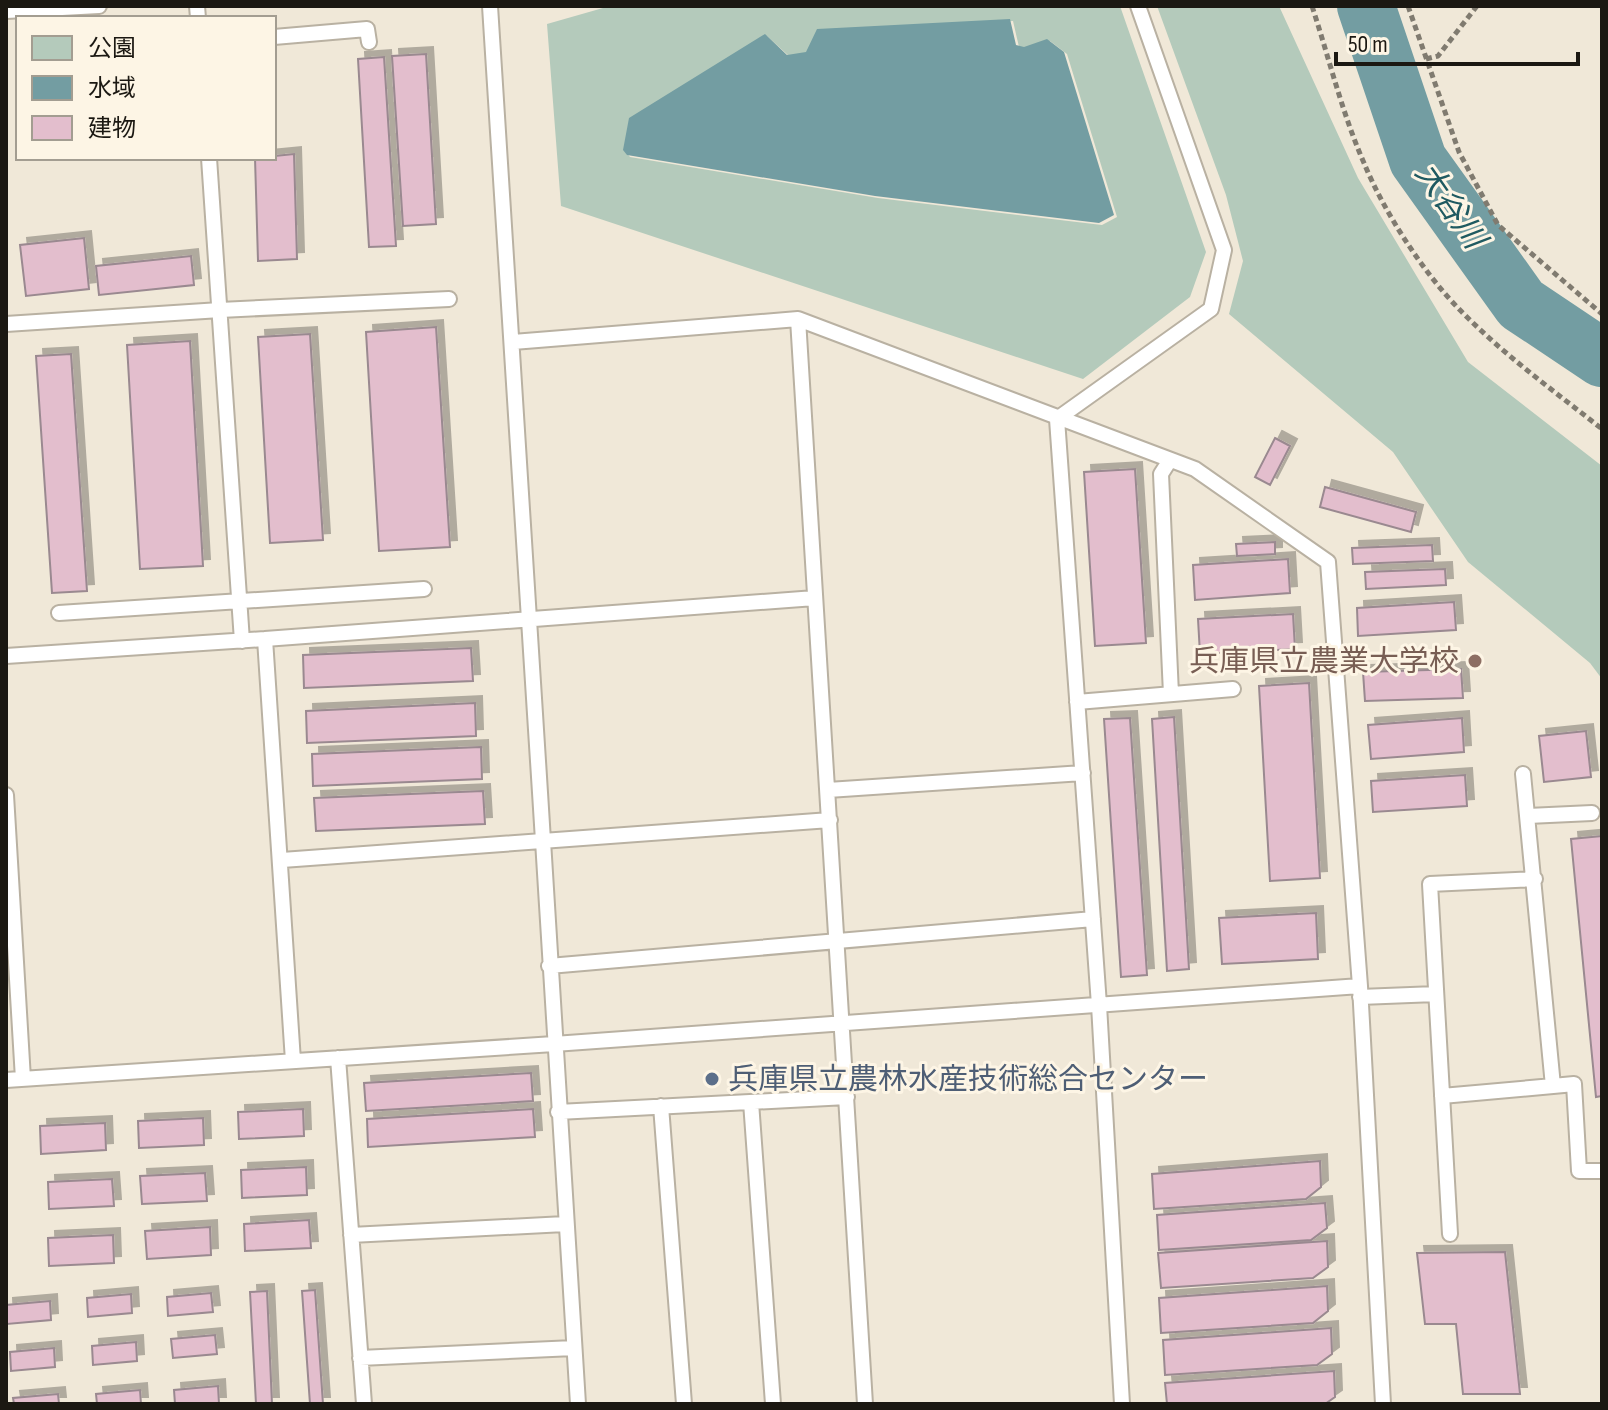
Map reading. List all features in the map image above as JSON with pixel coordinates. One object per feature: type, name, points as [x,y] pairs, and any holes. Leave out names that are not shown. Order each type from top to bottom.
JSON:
[{"type":"lane","points":[[6,11],[99,6]]},
{"type":"lane","points":[[490,6],[578,1404]]},
{"type":"lane","points":[[1057,419],[1211,309],[1224,250],[1138,6]]},
{"type":"lane","points":[[276,37],[367,29],[369,42]]},
{"type":"lane","points":[[209,160],[242,641]]},
{"type":"lane","points":[[6,324],[449,299]]},
{"type":"lane","points":[[513,342],[798,319],[1195,469],[1328,562],[1360,992],[1383,1404]]},
{"type":"lane","points":[[798,319],[865,1404]]},
{"type":"lane","points":[[1057,419],[1099,1005],[1122,1404]]},
{"type":"lane","points":[[1170,460],[1161,474],[1171,694]]},
{"type":"lane","points":[[59,613],[424,589]]},
{"type":"lane","points":[[6,656],[815,598]]},
{"type":"lane","points":[[265,639],[293,1061]]},
{"type":"lane","points":[[1077,702],[1233,689]]},
{"type":"lane","points":[[828,790],[1083,773]]},
{"type":"lane","points":[[1523,774],[1553,1086]]},
{"type":"lane","points":[[6,795],[23,1079]]},
{"type":"lane","points":[[1528,816],[1592,813]]},
{"type":"lane","points":[[282,860],[830,820]]},
{"type":"lane","points":[[1450,1234],[1430,884],[1535,879]]},
{"type":"lane","points":[[549,966],[1093,919]]},
{"type":"lane","points":[[6,1080],[1099,1005],[1360,992],[1436,994]]},
{"type":"lane","points":[[338,1058],[364,1404]]},
{"type":"lane","points":[[1442,1096],[1574,1084],[1579,1171],[1602,1171]]},
{"type":"lane","points":[[558,1112],[847,1097]]},
{"type":"lane","points":[[751,1102],[773,1404]]},
{"type":"lane","points":[[661,1106],[684,1404]]},
{"type":"lane","points":[[351,1235],[565,1224]]},
{"type":"lane","points":[[360,1358],[574,1348]]},
{"type":"path","points":[[1312,6],[1364,163],[1383,202],[1425,269],[1460,311],[1505,352],[1602,429]]},
{"type":"path","points":[[1408,6],[1459,152],[1498,225],[1602,314]]},
{"type":"path","points":[[1426,59],[1438,56],[1477,6]]},
{"type":"green space","points":[[610,6],[1120,6],[1206,252],[1190,297],[1083,379],[561,206],[547,24]],"holes":[[[1013,21],[1019,47],[1027,49],[1050,41],[1067,54],[1117,217],[1102,225],[878,198],[630,157],[626,152],[632,120],[767,36],[790,57],[810,55],[821,31]]]},
{"type":"green space","points":[[1157,6],[1279,6],[1358,178],[1468,362],[1602,466],[1602,679],[1590,663],[1468,562],[1393,452],[1229,314],[1243,261],[1226,195]]},
{"type":"water","points":[[1010,19],[1016,45],[1024,47],[1047,39],[1064,52],[1114,215],[1099,223],[875,196],[627,155],[623,150],[629,118],[765,34],[787,55],[806,52],[817,29]]},
{"type":"building","points":[[426,54],[436,224],[403,226],[392,56]]},
{"type":"building","points":[[384,57],[396,246],[369,247],[358,59]]},
{"type":"building","points":[[294,154],[297,259],[258,261],[255,160],[276,160],[276,156]]},
{"type":"building","points":[[84,238],[89,289],[26,296],[20,245]]},
{"type":"building","points":[[191,256],[194,285],[99,295],[96,266]]},
{"type":"building","points":[[436,327],[450,547],[379,551],[366,332]]},
{"type":"building","points":[[310,334],[323,540],[270,543],[258,337]]},
{"type":"building","points":[[190,341],[203,566],[140,569],[127,345]]},
{"type":"building","points":[[71,354],[87,591],[52,593],[36,356]]},
{"type":"building","points":[[1275,438],[1290,446],[1270,485],[1255,477]]},
{"type":"building","points":[[1135,469],[1146,643],[1095,646],[1084,472]]},
{"type":"building","points":[[1325,487],[1416,512],[1411,532],[1320,507]]},
{"type":"building","points":[[1275,542],[1275,554],[1237,556],[1236,544]]},
{"type":"building","points":[[1432,545],[1433,561],[1353,564],[1352,548]]},
{"type":"building","points":[[1288,559],[1290,593],[1195,600],[1193,565]]},
{"type":"building","points":[[1445,569],[1446,585],[1366,589],[1365,572]]},
{"type":"building","points":[[1454,602],[1456,630],[1358,636],[1357,608]]},
{"type":"building","points":[[1293,614],[1295,649],[1200,654],[1198,619]]},
{"type":"building","points":[[471,648],[473,681],[304,688],[303,655]]},
{"type":"building","points":[[1461,669],[1463,698],[1365,701],[1363,672]]},
{"type":"building","points":[[1309,683],[1320,878],[1270,881],[1259,686]]},
{"type":"building","points":[[475,703],[476,736],[307,743],[306,711]]},
{"type":"building","points":[[1174,717],[1189,969],[1167,971],[1152,719]]},
{"type":"building","points":[[1130,718],[1147,975],[1121,977],[1104,719]]},
{"type":"building","points":[[1462,718],[1464,752],[1371,759],[1368,725]]},
{"type":"building","points":[[1586,731],[1591,777],[1544,782],[1539,736]]},
{"type":"building","points":[[481,747],[482,779],[313,786],[312,754]]},
{"type":"building","points":[[1465,775],[1467,806],[1373,812],[1371,781]]},
{"type":"building","points":[[483,791],[485,824],[316,831],[314,798]]},
{"type":"building","points":[[1602,836],[1602,1096],[1596,1097],[1571,839]]},
{"type":"building","points":[[1316,913],[1318,959],[1222,964],[1219,918]]},
{"type":"building","points":[[531,1073],[533,1101],[366,1111],[364,1083]]},
{"type":"building","points":[[303,1109],[304,1136],[239,1139],[238,1112]]},
{"type":"building","points":[[533,1109],[535,1137],[368,1147],[367,1119]]},
{"type":"building","points":[[203,1118],[204,1145],[139,1148],[138,1121]]},
{"type":"building","points":[[105,1123],[106,1150],[41,1154],[40,1126]]},
{"type":"building","points":[[1320,1161],[1321,1187],[1306,1199],[1154,1209],[1152,1174]]},
{"type":"building","points":[[306,1167],[307,1195],[242,1198],[241,1170]]},
{"type":"building","points":[[205,1173],[207,1201],[142,1204],[140,1176]]},
{"type":"building","points":[[112,1179],[114,1206],[49,1209],[48,1182]]},
{"type":"building","points":[[1325,1203],[1327,1228],[1311,1240],[1159,1250],[1157,1215]]},
{"type":"building","points":[[309,1220],[311,1248],[245,1251],[244,1224]]},
{"type":"building","points":[[210,1227],[211,1255],[147,1259],[145,1231]]},
{"type":"building","points":[[113,1235],[114,1263],[49,1266],[48,1238]]},
{"type":"building","points":[[1327,1241],[1328,1267],[1313,1278],[1161,1288],[1158,1253]]},
{"type":"building","points":[[1505,1252],[1520,1394],[1463,1394],[1456,1324],[1425,1324],[1417,1253]]},
{"type":"building","points":[[1327,1286],[1328,1311],[1313,1323],[1161,1333],[1159,1298]]},
{"type":"building","points":[[315,1290],[323,1404],[310,1404],[302,1291]]},
{"type":"building","points":[[267,1291],[272,1404],[256,1404],[250,1292]]},
{"type":"building","points":[[211,1293],[213,1312],[168,1316],[167,1297]]},
{"type":"building","points":[[131,1294],[132,1313],[88,1317],[87,1298]]},
{"type":"building","points":[[50,1301],[51,1320],[7,1324],[6,1305]]},
{"type":"building","points":[[1331,1328],[1332,1354],[1317,1365],[1165,1375],[1163,1340]]},
{"type":"building","points":[[215,1335],[217,1354],[173,1358],[171,1339]]},
{"type":"building","points":[[136,1342],[137,1361],[93,1365],[92,1346]]},
{"type":"building","points":[[54,1348],[55,1367],[11,1371],[10,1352]]},
{"type":"building","points":[[1334,1371],[1335,1397],[1325,1404],[1167,1404],[1165,1383]]},
{"type":"building","points":[[218,1386],[219,1404],[175,1404],[174,1390]]},
{"type":"building","points":[[140,1390],[141,1404],[97,1404],[96,1394]]},
{"type":"building","points":[[58,1394],[59,1404],[14,1404],[13,1398]]},
{"type":"waterway","name":"大谷川","points":[[1366,6],[1418,160],[1521,304],[1602,358]]},
{"type":"place","name":"兵庫県立農業大学校","points":[[1475,661]]},
{"type":"place","name":"兵庫県立農林水産技術総合センター","points":[[712,1079]]}]
